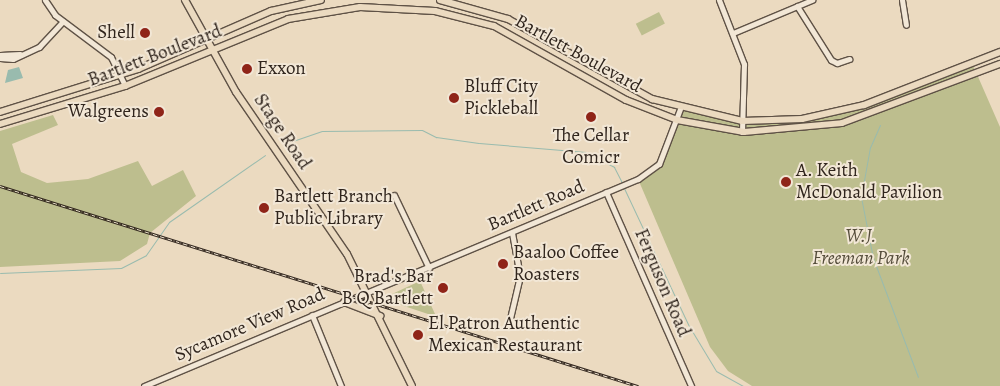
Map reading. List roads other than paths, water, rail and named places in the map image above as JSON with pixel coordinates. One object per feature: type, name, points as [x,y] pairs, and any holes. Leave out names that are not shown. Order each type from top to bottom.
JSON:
[{"type":"main road","name":"Stage Road","points":[[185,0],[212,51],[347,254],[381,317],[412,386]]},
{"type":"main road","name":"Bartlett Boulevard","points":[[0,112],[121,75],[271,11],[321,0]]},
{"type":"main road","name":"Bartlett Boulevard","points":[[440,0],[508,18],[630,90],[680,109],[742,121],[802,119],[864,105],[1000,52]]},
{"type":"main road","name":"Bartlett Boulevard","points":[[0,124],[125,86],[288,19],[360,7],[436,11],[494,26],[544,51],[626,100],[677,120],[742,132],[842,123],[1000,64]]},
{"type":"main road","points":[[544,51],[548,41]]},
{"type":"main road","points":[[626,100],[630,90]]},
{"type":"main road","points":[[344,302],[381,317]]},
{"type":"street","points":[[45,0],[64,20],[106,53],[121,75],[125,86]]},
{"type":"street","points":[[719,0],[733,33],[746,73],[742,132]]},
{"type":"street","points":[[733,33],[812,0]]},
{"type":"street","points":[[902,0],[906,25]]},
{"type":"street","points":[[798,6],[831,60],[837,64],[849,59]]},
{"type":"street","points":[[0,56],[20,54],[42,45],[64,20]]},
{"type":"street","name":"Bartlett Road","points":[[369,294],[606,192],[659,164],[680,109]]},
{"type":"street","name":"Ferguson Road","points":[[606,192],[691,386]]},
{"type":"street","points":[[394,195],[430,268]]},
{"type":"street","points":[[508,327],[520,276],[512,233]]},
{"type":"street","name":"Sycamore View Road","points":[[147,386],[312,315],[369,294]]},
{"type":"street","points":[[312,315],[341,386]]},
{"type":"waterway","points":[[880,125],[870,147],[861,197],[873,258],[918,377]]},
{"type":"waterway","points":[[284,144],[322,131],[422,130],[436,137],[479,143],[586,152],[614,167],[622,183]]},
{"type":"waterway","points":[[0,273],[121,268],[146,255],[169,222],[265,155]]},
{"type":"waterway","points":[[623,186],[689,326],[716,371],[743,386]]},
{"type":"railway","points":[[0,186],[638,386]]},
{"type":"place","name":"Shell","points":[[145,33]]},
{"type":"place","name":"Exxon","points":[[247,69]]},
{"type":"place","name":"Bluff City Pickleball","points":[[454,98]]},
{"type":"place","name":"Walgreens","points":[[159,112]]},
{"type":"place","name":"The Cellar Comicr","points":[[591,117]]},
{"type":"place","name":"A. Keith McDonald Pavilion","points":[[786,182]]},
{"type":"place","name":"Bartlett Branch Public Library","points":[[264,208]]},
{"type":"place","name":"Baaloo Coffee Roasters","points":[[503,264]]},
{"type":"place","name":"Brad's Bar B Q Bartlett","points":[[443,288]]},
{"type":"place","name":"El Patron Authentic Mexican Restaurant","points":[[418,335]]},
{"type":"park label","name":"W.J. Freeman Park","points":[[861,248]]}]
